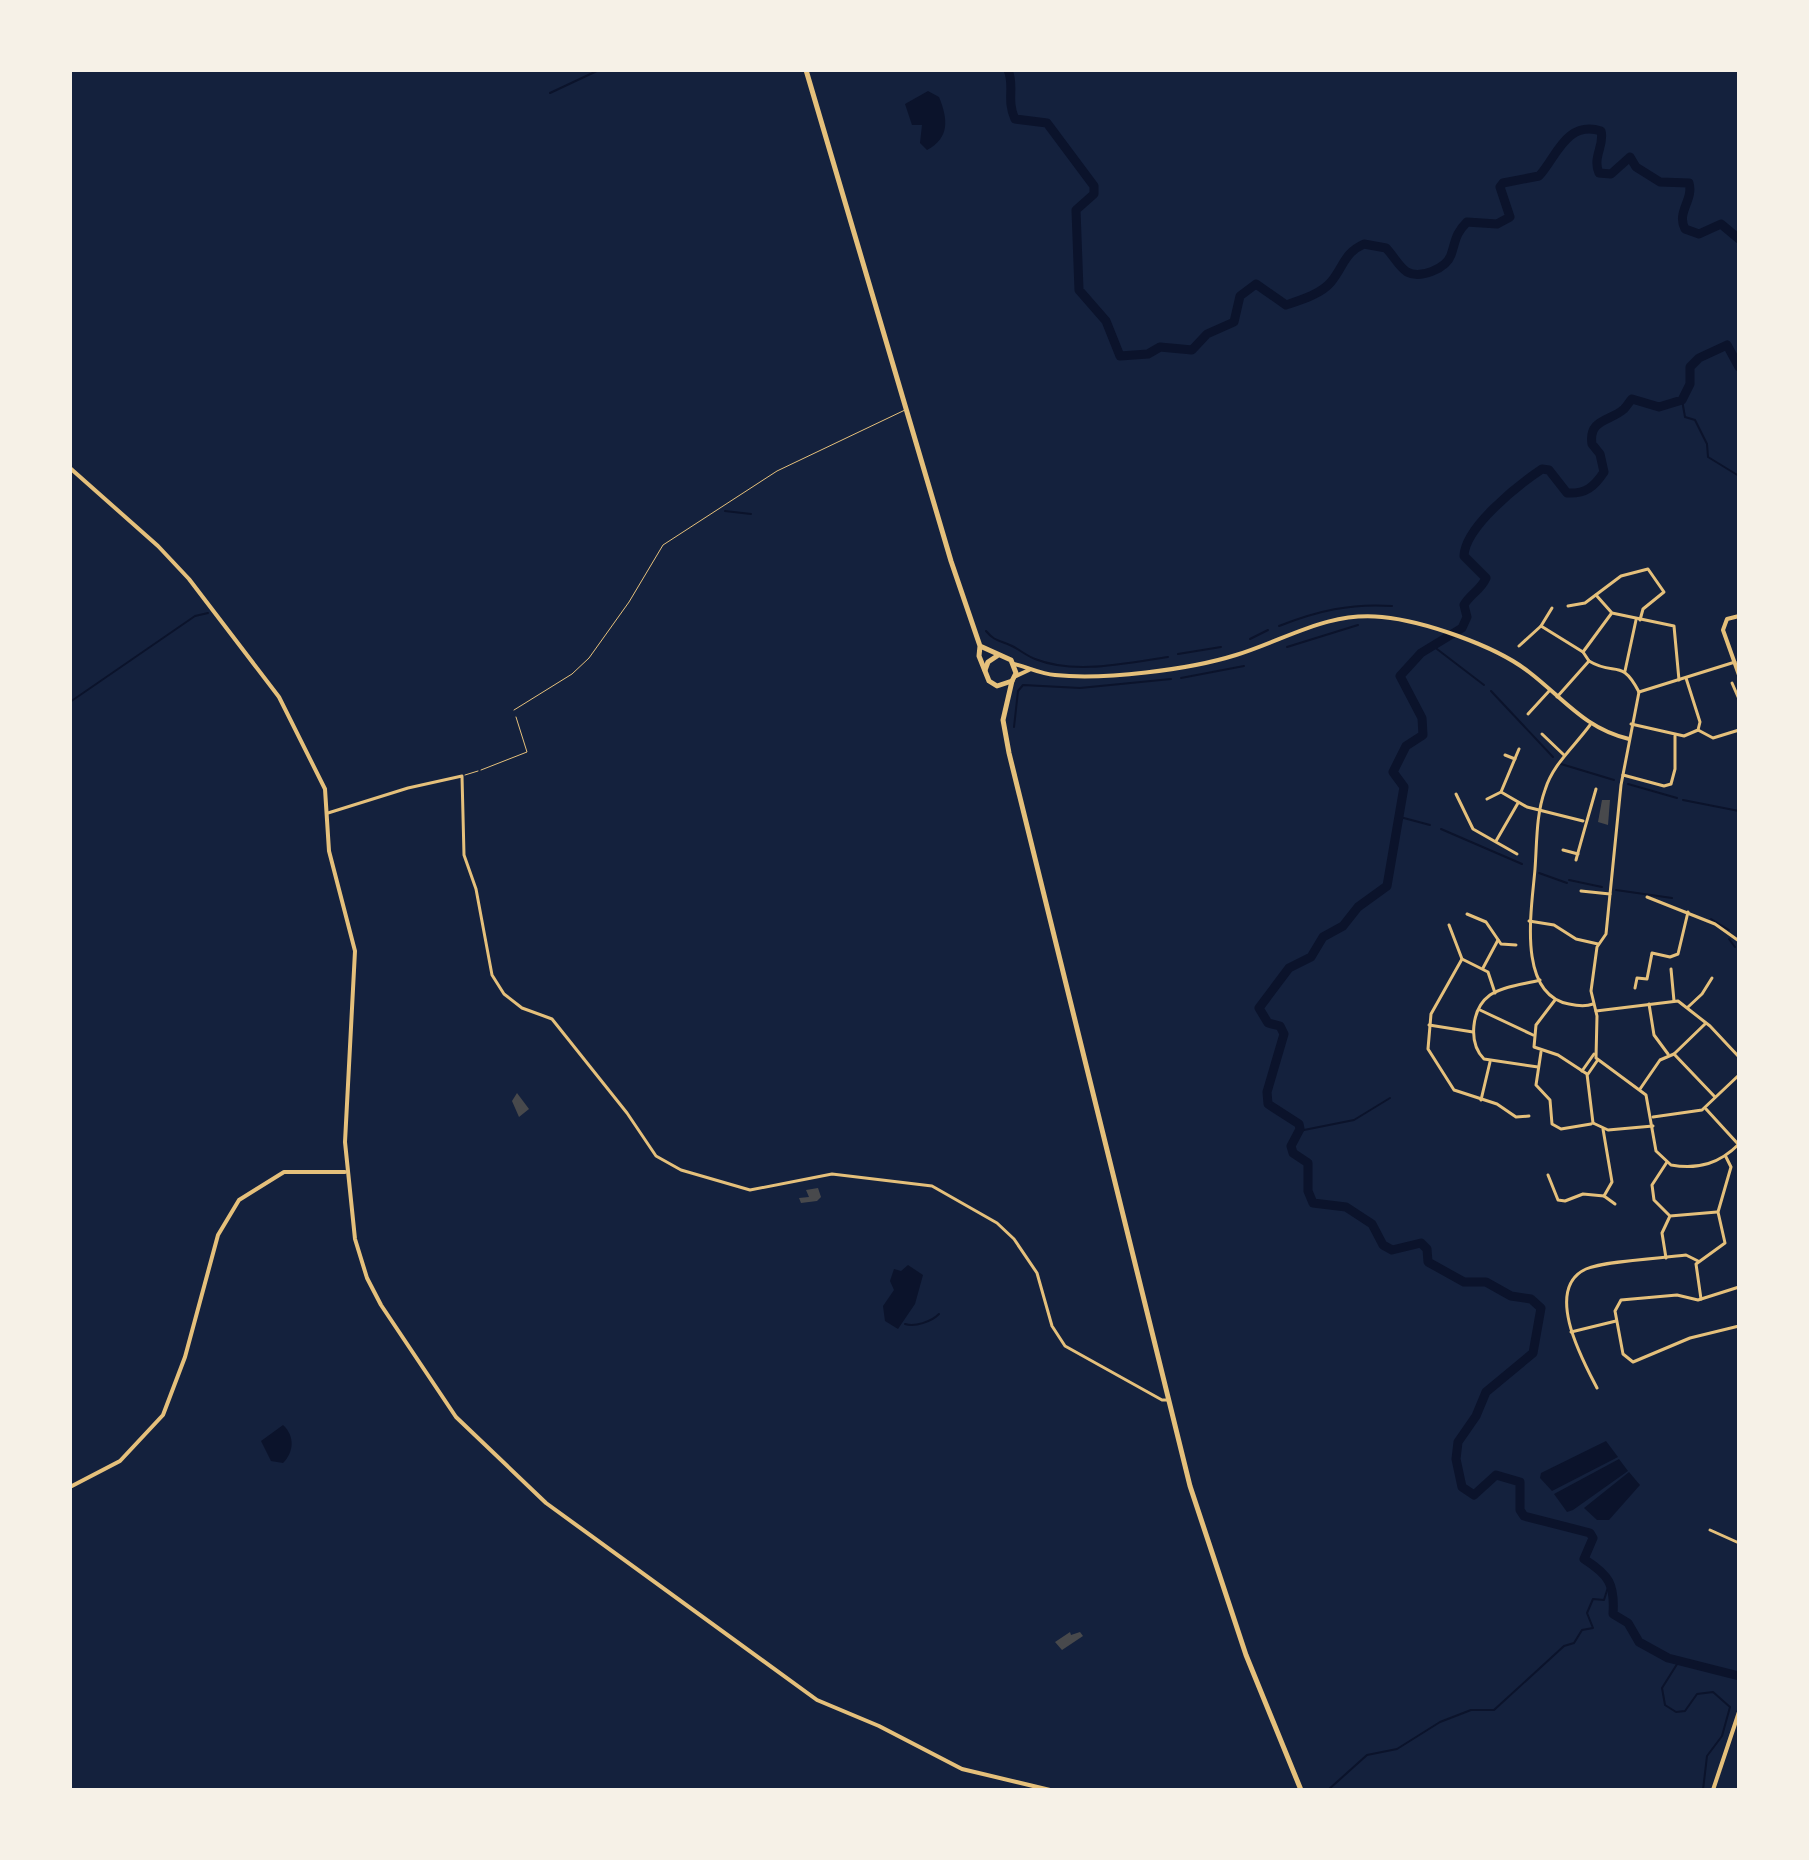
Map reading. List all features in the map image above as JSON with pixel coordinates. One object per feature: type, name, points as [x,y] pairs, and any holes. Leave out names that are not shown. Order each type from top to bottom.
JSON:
[{"type":"main road","points":[[806,70],[960,593],[980,646],[989,681],[997,686],[1005,700]]},
{"type":"main road","points":[[980,646],[997,656],[1007,657],[1014,664],[1003,720],[1009,753],[1168,1400],[1190,1486],[1232,1615],[1271,1722],[1301,1790]]},
{"type":"main road","points":[[985,671],[988,662],[997,656]]},
{"type":"main road","points":[[997,686],[1013,679]]},
{"type":"street","points":[[70,468],[167,555],[266,679],[311,757],[325,789],[329,851],[355,951],[355,999],[346,1074],[345,1172],[355,1239],[367,1278],[381,1305],[456,1417],[526,1487],[817,1700],[879,1726],[962,1769],[1050,1790]]},
{"type":"street","points":[[1568,606],[1578,606],[1621,576],[1651,571],[1664,592],[1643,609],[1625,671]]},
{"type":"street","points":[[1596,595],[1612,613],[1674,626],[1679,680]]},
{"type":"street","points":[[1519,646],[1541,626],[1552,608]]},
{"type":"street","points":[[1583,652],[1612,613]]},
{"type":"street","points":[[1739,616],[1727,619],[1724,625],[1725,639],[1737,661],[1739,675]]},
{"type":"street","points":[[1014,664],[1029,670],[1084,676],[1201,663],[1240,654],[1307,627],[1345,617],[1383,617],[1435,630],[1514,662],[1590,725],[1629,739]]},
{"type":"street","points":[[1541,626],[1583,652],[1589,661],[1625,671],[1639,692],[1631,724],[1616,826],[1606,934],[1598,944],[1593,1004],[1596,1011],[1597,1061],[1640,1089],[1649,1100],[1656,1151],[1675,1167],[1702,1165],[1726,1157],[1739,1144],[1705,1108]]},
{"type":"street","points":[[1557,697],[1589,661]]},
{"type":"street","points":[[1639,692],[1737,661]]},
{"type":"street","points":[[1013,679],[1029,670]]},
{"type":"street","points":[[1686,678],[1700,722],[1698,730]]},
{"type":"street","points":[[1732,683],[1739,699]]},
{"type":"street","points":[[1528,714],[1550,690]]},
{"type":"street","points":[[1631,724],[1675,736],[1698,730]]},
{"type":"street","points":[[1590,725],[1564,755],[1549,779],[1539,809],[1529,941],[1540,980],[1555,1000],[1584,1007],[1593,1004]]},
{"type":"street","points":[[1698,730],[1713,738],[1739,730]]},
{"type":"street","points":[[1542,734],[1564,755]]},
{"type":"street","points":[[1623,775],[1664,786],[1671,784],[1675,769],[1675,736]]},
{"type":"street","points":[[1487,799],[1501,792],[1519,749]]},
{"type":"street","points":[[1505,755],[1515,759]]},
{"type":"street","points":[[328,813],[408,788],[462,776],[464,855],[476,889],[492,975],[504,994],[522,1008],[552,1019],[656,1156],[681,1170],[750,1190],[832,1174],[932,1186],[997,1223],[1014,1239],[1037,1273],[1052,1326],[1065,1346],[1162,1400],[1168,1400]]},
{"type":"street","points":[[1576,860],[1583,821],[1596,789]]},
{"type":"street","points":[[1501,792],[1518,803],[1583,821]]},
{"type":"street","points":[[1456,794],[1473,829],[1517,854]]},
{"type":"street","points":[[1458,803],[1465,802]]},
{"type":"street","points":[[1496,841],[1518,803]]},
{"type":"street","points":[[1616,826],[1622,827]]},
{"type":"street","points":[[1563,850],[1578,854]]},
{"type":"street","points":[[1581,891],[1610,894]]},
{"type":"street","points":[[1647,897],[1688,912],[1739,941]]},
{"type":"street","points":[[1635,988],[1637,978],[1647,979],[1652,953],[1670,957],[1678,954],[1688,912]]},
{"type":"street","points":[[1467,914],[1486,922],[1504,946],[1516,945]]},
{"type":"street","points":[[1529,921],[1554,925],[1576,939],[1598,944]]},
{"type":"street","points":[[1449,925],[1462,959],[1483,968],[1495,993]]},
{"type":"street","points":[[1450,931],[1457,930]]},
{"type":"street","points":[[1483,968],[1498,940]]},
{"type":"street","points":[[1462,959],[1431,1014],[1428,1049],[1462,1095],[1505,1107],[1516,1120],[1529,1116]]},
{"type":"street","points":[[1671,969],[1674,1001]]},
{"type":"street","points":[[1688,1007],[1702,994],[1712,978]]},
{"type":"street","points":[[1538,1067],[1490,1062],[1478,1051],[1473,1032],[1480,1010],[1495,993],[1540,980]]},
{"type":"street","points":[[1555,1000],[1533,1035],[1534,1047],[1541,1052],[1558,1055],[1587,1074]]},
{"type":"street","points":[[1596,1011],[1674,1001],[1688,1007],[1739,1057]]},
{"type":"street","points":[[1649,1004],[1654,1035],[1668,1054]]},
{"type":"street","points":[[1480,1010],[1520,1032],[1533,1035]]},
{"type":"street","points":[[1668,1054],[1674,1054],[1705,1024]]},
{"type":"street","points":[[1429,1025],[1473,1032]]},
{"type":"street","points":[[1541,1052],[1536,1085],[1550,1100],[1555,1127],[1593,1123],[1603,1129],[1653,1126]]},
{"type":"street","points":[[1582,1071],[1595,1054]]},
{"type":"street","points":[[1640,1089],[1668,1054]]},
{"type":"street","points":[[1674,1054],[1715,1097]]},
{"type":"street","points":[[1593,1123],[1587,1074],[1597,1061]]},
{"type":"street","points":[[1481,1100],[1490,1062]]},
{"type":"street","points":[[1652,1117],[1698,1112],[1739,1075]]},
{"type":"street","points":[[1603,1129],[1612,1182],[1604,1196]]},
{"type":"street","points":[[1701,1299],[1695,1273],[1698,1261],[1724,1246],[1718,1212],[1731,1167],[1726,1157]]},
{"type":"street","points":[[1667,1162],[1652,1185],[1654,1200],[1670,1216],[1718,1212]]},
{"type":"street","points":[[70,1487],[120,1461],[163,1415],[185,1357],[218,1235],[239,1200],[284,1172],[345,1172]]},
{"type":"street","points":[[1548,1175],[1558,1200],[1565,1201],[1583,1194],[1604,1196],[1615,1204]]},
{"type":"street","points":[[1565,1201],[1567,1208]]},
{"type":"street","points":[[1666,1258],[1662,1233],[1670,1216]]},
{"type":"street","points":[[1597,1388],[1571,1332],[1569,1288],[1581,1272],[1596,1266],[1690,1255],[1698,1261]]},
{"type":"street","points":[[1739,1287],[1701,1299],[1677,1295],[1627,1298],[1615,1307],[1623,1354],[1633,1362],[1690,1338],[1739,1326]]},
{"type":"street","points":[[1571,1332],[1616,1321]]},
{"type":"street","points":[[1585,1364],[1591,1361]]},
{"type":"street","points":[[1710,1530],[1739,1543]]},
{"type":"street","points":[[1713,1790],[1739,1712]]},
{"type":"lane","points":[[514,710],[572,674],[589,658],[629,602],[663,545],[777,471],[906,409]]},
{"type":"lane","points":[[462,776],[478,771]]},
{"type":"path","points":[[478,771],[527,752],[514,710]]},
{"type":"water","points":[[928,91],[939,97],[945,127],[940,140],[927,150],[920,143],[922,125],[912,125],[905,104]]},
{"type":"water","points":[[908,1265],[923,1275],[915,1304],[898,1329],[885,1321],[883,1306],[894,1290],[890,1281],[894,1269],[901,1271]]},
{"type":"water","points":[[283,1425],[290,1434],[292,1444],[283,1463],[271,1461],[261,1441]]},
{"type":"water","points":[[1606,1441],[1618,1457],[1552,1491],[1540,1478],[1541,1473]]},
{"type":"water","points":[[1619,1459],[1628,1471],[1567,1512],[1554,1494]]},
{"type":"water","points":[[1629,1472],[1640,1485],[1609,1520],[1597,1520],[1584,1508]]},
{"type":"building","points":[[1602,800],[1610,800],[1608,825],[1598,822]]},
{"type":"building","points":[[517,1093],[529,1109],[519,1117],[512,1101]]},
{"type":"building","points":[[818,1188],[821,1197],[817,1201],[801,1203],[799,1198],[809,1197],[806,1190]]},
{"type":"building","points":[[1070,1632],[1071,1635],[1080,1632],[1083,1636],[1062,1650],[1055,1642]]},
{"type":"waterway","points":[[550,93],[599,70]]},
{"type":"waterway","points":[[1008,70],[1015,119],[1047,123],[1094,186],[1094,194],[1076,210],[1079,290],[1106,321],[1120,356],[1148,354],[1160,347],[1192,350],[1207,334],[1234,322],[1240,296],[1256,284],[1286,305],[1310,296],[1327,286],[1348,256],[1364,244],[1386,248],[1401,267],[1412,274],[1438,268],[1448,260],[1458,234],[1467,222],[1497,224],[1510,217],[1500,187],[1503,183],[1539,176],[1570,136],[1589,129],[1601,131],[1597,162],[1599,173],[1611,174],[1630,157],[1636,167],[1660,182],[1689,183],[1683,217],[1685,229],[1699,234],[1721,224],[1739,239]]},
{"type":"waterway","points":[[1739,367],[1727,345],[1699,358],[1690,367],[1690,384],[1682,400],[1659,407],[1632,399],[1619,413],[1593,430],[1592,444],[1600,454],[1604,472],[1593,486],[1584,491],[1567,493],[1549,470],[1542,469],[1507,496],[1473,532],[1464,556],[1486,578],[1464,605],[1467,617],[1462,628],[1421,653],[1400,676],[1422,718],[1423,735],[1406,746],[1393,772],[1404,787],[1387,886],[1358,907],[1343,926],[1323,937],[1311,957],[1289,968],[1259,1008],[1268,1023],[1280,1026],[1284,1034],[1267,1092],[1268,1104],[1299,1124],[1300,1129],[1291,1146],[1293,1153],[1308,1163],[1308,1191],[1313,1203],[1346,1207],[1372,1224],[1383,1245],[1392,1250],[1421,1243],[1427,1249],[1428,1262],[1464,1282],[1486,1282],[1511,1296],[1531,1299],[1541,1308],[1533,1353],[1486,1392],[1476,1416],[1458,1442],[1456,1459],[1462,1487],[1474,1495],[1496,1475],[1520,1482],[1520,1510],[1524,1516],[1590,1533],[1593,1538],[1584,1559],[1609,1581],[1613,1614],[1628,1623],[1639,1642],[1668,1658],[1739,1676]]},
{"type":"waterway","points":[[1682,400],[1685,417],[1695,420],[1707,444],[1708,457],[1739,476]]},
{"type":"waterway","points":[[725,511],[751,514]]},
{"type":"waterway","points":[[1279,626],[1334,609],[1392,606]]},
{"type":"waterway","points":[[70,702],[195,616],[208,613]]},
{"type":"waterway","points":[[1287,647],[1358,625]]},
{"type":"waterway","points":[[1250,639],[1268,630]]},
{"type":"waterway","points":[[986,631],[995,639],[1050,664],[1101,666],[1168,657]]},
{"type":"waterway","points":[[1433,646],[1484,685]]},
{"type":"waterway","points":[[1178,654],[1221,647]]},
{"type":"waterway","points":[[1181,678],[1244,666]]},
{"type":"waterway","points":[[1014,727],[1018,691],[1023,685],[1080,688],[1171,679]]},
{"type":"waterway","points":[[1491,691],[1553,757]]},
{"type":"waterway","points":[[1561,764],[1614,780]]},
{"type":"waterway","points":[[1628,784],[1677,798]]},
{"type":"waterway","points":[[1683,800],[1739,811]]},
{"type":"waterway","points":[[1400,817],[1430,825]]},
{"type":"waterway","points":[[1441,829],[1522,864]]},
{"type":"waterway","points":[[1539,873],[1567,883]]},
{"type":"waterway","points":[[1569,880],[1602,887]]},
{"type":"waterway","points":[[1616,890],[1672,898]]},
{"type":"waterway","points":[[1711,919],[1729,930]]},
{"type":"waterway","points":[[1729,939],[1735,947]]},
{"type":"waterway","points":[[1299,1131],[1354,1120],[1390,1098]]},
{"type":"waterway","points":[[905,1324],[923,1323],[939,1314]]},
{"type":"waterway","points":[[1328,1790],[1367,1755],[1397,1749],[1440,1722],[1471,1710],[1494,1710],[1564,1646],[1574,1643],[1582,1630],[1593,1628],[1587,1613],[1593,1599],[1604,1600],[1609,1584]]},
{"type":"waterway","points":[[1679,1661],[1662,1688],[1665,1705],[1676,1712],[1685,1711],[1697,1694],[1713,1692],[1730,1707],[1722,1736],[1707,1756],[1703,1790]]}]
